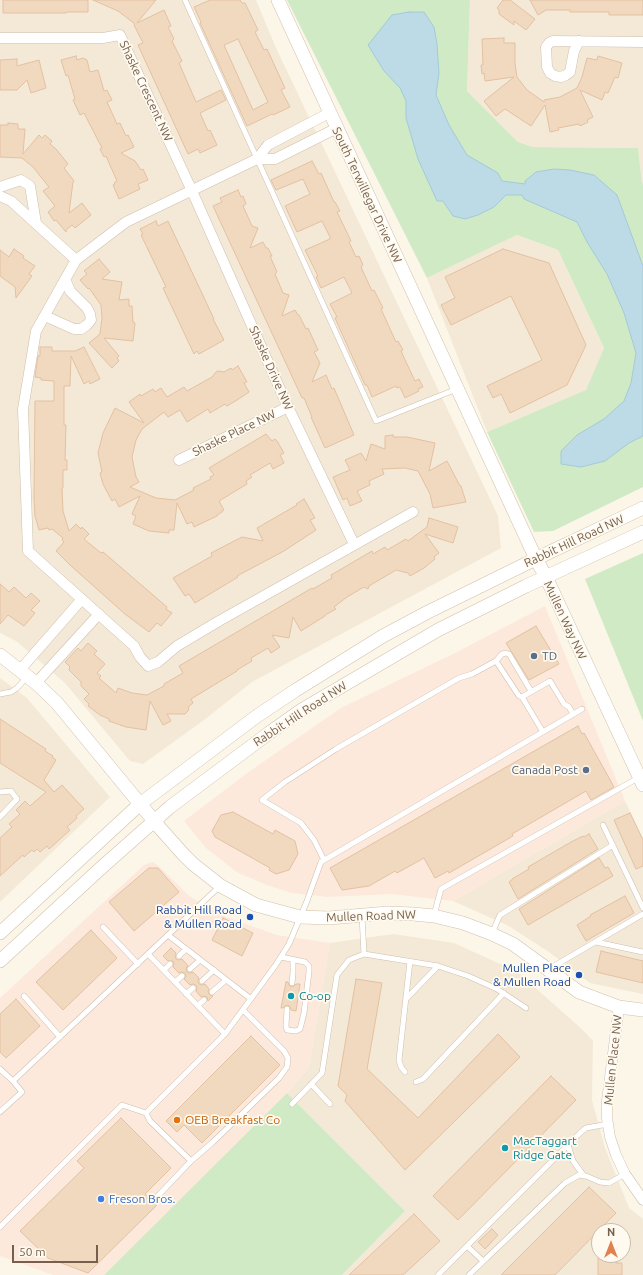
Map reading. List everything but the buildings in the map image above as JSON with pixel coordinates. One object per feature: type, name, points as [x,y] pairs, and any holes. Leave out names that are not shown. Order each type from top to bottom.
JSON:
[{"type":"street","name":"South Terwillegar Drive NW","points":[[278,0],[458,389]]},
{"type":"street","name":"Shaske Crescent NW","points":[[0,38],[102,38],[120,35],[192,191]]},
{"type":"street","points":[[580,41],[643,42]]},
{"type":"street","points":[[329,112],[268,145],[257,159],[126,222],[76,260],[36,331],[23,409],[28,550],[134,646],[140,657],[148,666],[158,662],[183,643],[354,544],[413,512]]},
{"type":"street","points":[[257,159],[275,159],[337,128]]},
{"type":"street","points":[[0,187],[21,180],[30,186],[36,223]]},
{"type":"street","name":"Shaske Drive NW","points":[[192,191],[288,407],[354,544]]},
{"type":"street","points":[[0,196],[11,201],[76,260]]},
{"type":"street","points":[[45,316],[74,329],[81,329],[91,320],[87,308],[70,292],[65,279]]},
{"type":"street","name":"Mullen Way NW","points":[[458,389],[536,559],[546,577],[641,781]]},
{"type":"street","name":"Shaske Place NW","points":[[179,460],[288,407]]},
{"type":"street","name":"Rabbit Hill Road NW","points":[[0,933],[140,804],[257,716],[302,686],[384,636],[428,612],[643,508]]},
{"type":"street","name":"Rabbit Hill Road NW","points":[[0,961],[154,821],[217,771],[303,709],[438,630],[546,577],[643,532]]},
{"type":"street","points":[[28,676],[82,599]]},
{"type":"street","points":[[28,676],[98,614]]},
{"type":"street","points":[[0,654],[28,676],[57,703],[140,804]]},
{"type":"street","name":"Mullen Road NW","points":[[140,804],[193,864],[221,886],[256,905],[300,917],[329,918],[388,913],[434,916],[463,923],[513,944],[579,992],[619,1007],[643,1010]]},
{"type":"street","name":"Mullen Place NW","points":[[619,1007],[606,1101],[608,1124],[610,1137],[616,1155],[625,1174],[643,1200]]},
{"type":"lane","points":[[185,0],[376,420],[458,389]]},
{"type":"lane","points":[[324,860],[314,840],[301,823],[262,800],[285,782],[336,749],[459,678],[472,674],[496,661],[502,654],[509,654],[532,691]]},
{"type":"lane","points":[[496,661],[519,696],[522,697],[543,732]]},
{"type":"lane","points":[[0,694],[11,692],[18,688],[28,676]]},
{"type":"lane","points":[[522,697],[550,681],[564,704],[569,707],[573,714]]},
{"type":"lane","points":[[146,1113],[225,1034],[281,957],[289,944],[321,862],[582,709]]},
{"type":"lane","points":[[434,916],[441,889],[641,781]]},
{"type":"lane","points":[[0,792],[11,791],[18,799],[0,817]]},
{"type":"lane","points":[[603,825],[643,908]]},
{"type":"lane","points":[[492,934],[500,915],[613,845]]},
{"type":"lane","points":[[13,1082],[221,886]]},
{"type":"lane","points":[[549,969],[643,914]]},
{"type":"lane","points":[[361,915],[364,954]]},
{"type":"lane","points":[[103,927],[138,964]]},
{"type":"lane","points":[[168,935],[251,999]]},
{"type":"lane","points":[[596,942],[643,952]]},
{"type":"lane","points":[[179,956],[186,949]]},
{"type":"lane","points":[[148,954],[225,1034]]},
{"type":"lane","points":[[292,1104],[322,1073],[337,975],[349,960],[364,954],[438,966],[468,976],[497,989],[526,1008]]},
{"type":"lane","points":[[281,957],[305,962],[309,966],[310,972],[300,1029],[296,1031],[287,1030],[287,1009]]},
{"type":"lane","points":[[190,969],[200,960]]},
{"type":"lane","points":[[292,983],[293,960]]},
{"type":"lane","points":[[405,1072],[400,1067],[399,1060],[410,961]]},
{"type":"lane","points":[[164,970],[170,964]]},
{"type":"lane","points":[[406,999],[438,966]]},
{"type":"lane","points":[[202,981],[214,970]]},
{"type":"lane","points":[[175,982],[182,976]]},
{"type":"lane","points":[[212,992],[226,980]]},
{"type":"lane","points":[[186,994],[193,988]]},
{"type":"lane","points":[[416,1082],[423,1079],[504,993]]},
{"type":"lane","points":[[24,996],[60,1037]]},
{"type":"lane","points":[[198,1006],[204,1000]]},
{"type":"lane","points":[[155,1199],[191,1161],[213,1142],[279,1078],[287,1067],[288,1058],[284,1051],[242,1010]]},
{"type":"lane","points":[[0,1069],[22,1092],[0,1112]]},
{"type":"lane","points":[[311,1084],[330,1104]]},
{"type":"lane","points":[[0,1227],[122,1105],[146,1113],[150,1121],[191,1161]]},
{"type":"lane","points":[[438,1275],[586,1128],[608,1124]]},
{"type":"lane","points":[[568,1145],[573,1161],[584,1176]]},
{"type":"lane","points":[[469,1275],[565,1183],[579,1176],[584,1176],[600,1182],[609,1183],[625,1174]]},
{"type":"lane","points":[[467,1246],[483,1261]]},
{"type":"shaded area","points":[[0,0],[256,0],[276,48],[498,516],[501,548],[252,682],[204,720],[143,764],[130,761],[65,683],[16,641],[0,633]]},
{"type":"shaded area","points":[[470,0],[643,0],[643,185],[638,148],[533,147],[518,142],[467,91]]},
{"type":"shaded area","points":[[517,235],[558,250],[604,348],[587,390],[487,432],[427,278]]},
{"type":"shaded area","points":[[545,606],[625,801],[453,901],[391,894],[328,897],[292,893],[238,873],[206,848],[184,821],[250,771],[341,708],[457,652]]},
{"type":"shaded area","points":[[0,678],[27,698],[110,797],[0,902]]},
{"type":"shaded area","points":[[625,801],[643,838],[643,994],[590,983],[549,952],[507,925],[453,901]]},
{"type":"shaded area","points":[[153,862],[189,896],[226,917],[277,935],[330,943],[309,1067],[287,1093],[104,1275],[53,1275],[0,1256],[0,998],[144,865]]},
{"type":"shaded area","points":[[393,934],[454,943],[498,963],[513,968],[584,1031],[593,1041],[592,1100],[605,1148],[629,1208],[643,1219],[643,1275],[342,1275],[405,1211],[287,1093],[309,1067],[330,943]]},
{"type":"green space","points":[[287,0],[470,0],[467,91],[518,142],[533,147],[638,148],[643,185],[643,487],[553,531],[534,532],[487,432],[586,390],[604,348],[558,250],[517,235],[427,278]]},
{"type":"green space","points":[[643,553],[643,721],[585,579]]},
{"type":"green space","points":[[287,1093],[405,1211],[342,1275],[104,1275]]},
{"type":"water","points":[[409,12],[424,12],[434,27],[439,73],[436,95],[449,125],[467,155],[498,173],[502,181],[525,184],[525,181],[536,172],[554,169],[570,170],[594,175],[617,195],[643,266],[643,436],[629,443],[605,461],[581,467],[561,464],[561,451],[577,435],[604,419],[624,401],[631,383],[636,353],[624,313],[607,274],[587,242],[577,222],[524,199],[522,195],[506,195],[494,207],[478,215],[465,219],[453,216],[443,201],[437,201],[418,159],[406,118],[406,101],[400,88],[384,71],[368,45],[392,15]]},
{"type":"place","name":"TD","points":[[534,656]]},
{"type":"place","name":"Canada Post","points":[[586,770]]},
{"type":"place","name":"Rabbit Hill Road & Mullen Road","points":[[250,917]]},
{"type":"place","name":"Mullen Place & Mullen Road","points":[[579,975]]},
{"type":"place","name":"Co-op","points":[[291,996]]},
{"type":"place","name":"OEB Breakfast Co","points":[[177,1120]]},
{"type":"place","name":"MacTaggart Ridge Gate","points":[[505,1148]]},
{"type":"place","name":"Freson Bros.","points":[[101,1199]]}]
